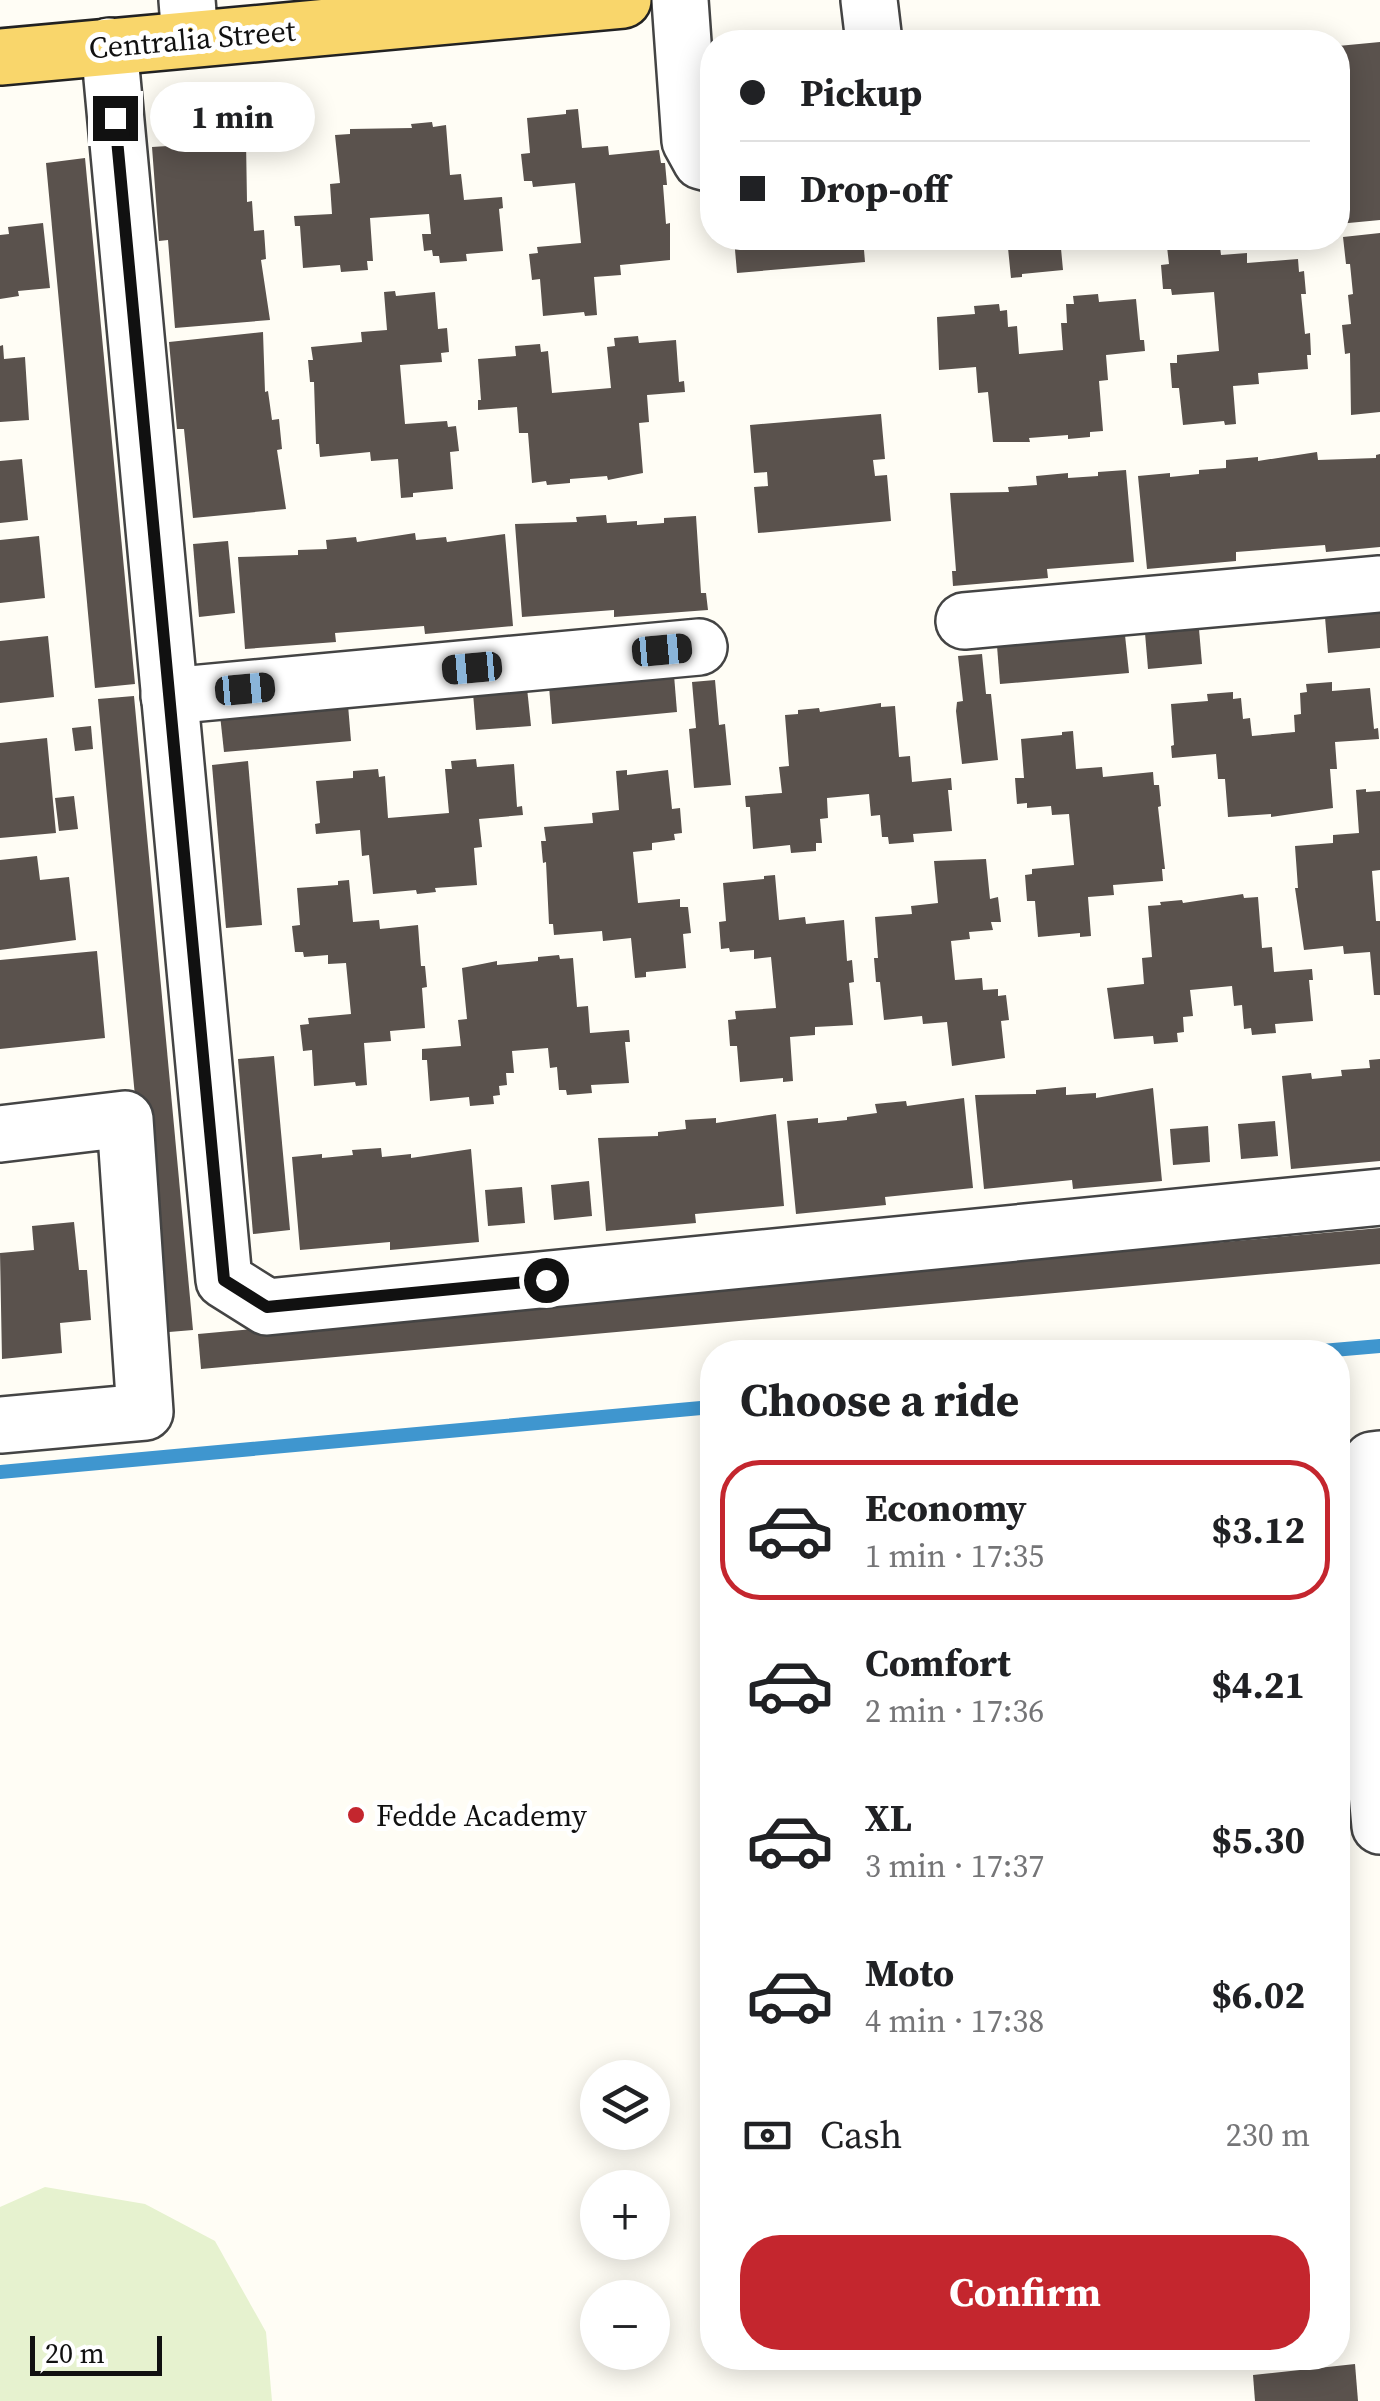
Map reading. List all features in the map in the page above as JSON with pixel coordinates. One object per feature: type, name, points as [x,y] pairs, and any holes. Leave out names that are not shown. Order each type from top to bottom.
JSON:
[{"type":"main road","name":"Centralia Street","points":[[0,57],[109,46],[188,19],[622,0]]},
{"type":"street","points":[[680,0],[690,141],[700,159]]},
{"type":"street","points":[[869,0],[873,30]]},
{"type":"street","points":[[109,46],[224,1280],[267,1307],[1380,1198]]},
{"type":"street","points":[[964,621],[1380,584]]},
{"type":"street","points":[[170,696],[699,647]]},
{"type":"street","points":[[0,1134],[124,1119],[144,1412],[0,1425]]},
{"type":"street","points":[[1380,1459],[1372,1460],[1354,1536],[1380,1826]]},
{"type":"green space","points":[[45,2187],[145,2204],[215,2241],[266,2332],[272,2401],[0,2401],[0,2207]]},
{"type":"building","points":[[1380,42],[1380,220],[1350,223],[1350,45]]},
{"type":"building","points":[[578,109],[582,148],[608,146],[609,155],[659,150],[661,163],[665,163],[667,185],[663,185],[666,224],[670,223],[670,260],[620,265],[621,275],[594,277],[597,315],[585,316],[584,312],[543,316],[540,279],[532,280],[529,254],[538,253],[537,247],[581,243],[575,183],[533,187],[532,181],[524,181],[521,154],[530,153],[527,118]]},
{"type":"building","points":[[432,122],[433,127],[446,125],[450,175],[461,174],[464,200],[502,197],[503,208],[499,209],[503,251],[466,254],[467,261],[440,263],[432,250],[424,251],[422,234],[431,234],[429,214],[370,218],[373,261],[367,261],[368,270],[341,272],[340,265],[303,268],[300,226],[295,226],[294,216],[332,214],[330,184],[340,183],[335,135],[350,134],[350,129],[412,128],[411,124]]},
{"type":"building","points":[[246,141],[247,202],[252,201],[254,231],[264,230],[266,259],[261,260],[270,320],[175,328],[168,240],[159,241],[152,147]]},
{"type":"building","points":[[85,158],[135,684],[95,688],[46,163]]},
{"type":"building","points":[[43,223],[50,288],[18,291],[19,296],[0,299],[0,235],[9,234],[8,227]]},
{"type":"building","points":[[1380,233],[1380,412],[1351,415],[1350,353],[1345,354],[1342,325],[1351,324],[1348,295],[1353,294],[1344,250],[1350,250],[1350,236]]},
{"type":"building","points":[[735,250],[864,250],[865,262],[737,273]]},
{"type":"building","points":[[1008,250],[1061,250],[1063,270],[1011,278]]},
{"type":"building","points":[[1167,250],[1247,253],[1247,263],[1298,259],[1299,272],[1304,271],[1306,294],[1301,294],[1305,334],[1310,333],[1308,369],[1258,373],[1259,384],[1233,386],[1236,424],[1225,425],[1224,421],[1183,425],[1179,388],[1172,388],[1170,363],[1177,363],[1177,355],[1219,351],[1214,292],[1172,295],[1171,289],[1163,289],[1161,265],[1169,264]]},
{"type":"building","points":[[395,291],[396,296],[435,292],[438,329],[447,328],[449,352],[441,353],[442,362],[400,365],[405,424],[447,421],[448,427],[456,426],[459,451],[450,452],[453,489],[401,498],[398,459],[371,461],[370,452],[320,457],[314,382],[310,382],[308,360],[313,360],[311,347],[362,342],[361,332],[387,330],[384,292]]},
{"type":"building","points":[[1098,294],[1099,302],[1136,299],[1140,340],[1144,340],[1145,351],[1106,355],[1108,380],[1099,381],[1103,431],[1090,432],[1090,437],[1068,439],[1068,435],[1029,438],[1030,442],[993,442],[988,392],[978,393],[976,367],[939,370],[937,317],[975,314],[974,306],[999,304],[1000,311],[1007,310],[1008,327],[1017,326],[1019,354],[1063,350],[1061,323],[1067,323],[1066,304],[1074,304],[1073,296]]},
{"type":"building","points":[[263,332],[265,392],[268,391],[272,420],[279,419],[282,449],[277,450],[286,509],[193,518],[184,429],[177,429],[169,342]]},
{"type":"building","points":[[638,336],[639,343],[676,340],[679,382],[684,381],[685,392],[647,395],[649,422],[639,423],[643,473],[608,480],[607,476],[570,479],[570,483],[532,483],[528,433],[519,433],[517,407],[478,410],[478,359],[516,356],[515,346],[540,344],[541,352],[548,351],[552,393],[611,388],[607,347],[615,346],[614,338]]},
{"type":"building","points":[[3,345],[4,359],[25,357],[29,420],[0,422]]},
{"type":"building","points":[[881,414],[885,459],[873,460],[875,476],[887,475],[891,521],[758,533],[754,487],[768,486],[767,472],[754,473],[750,425]]},
{"type":"building","points":[[1317,452],[1318,460],[1376,458],[1380,454],[1380,547],[1326,552],[1325,545],[1236,552],[1236,561],[1147,569],[1138,476],[1199,474],[1199,470],[1226,468],[1226,460],[1258,457],[1258,461]]},
{"type":"building","points":[[22,459],[28,520],[0,523],[0,461]]},
{"type":"building","points":[[1126,470],[1134,562],[1047,569],[1048,578],[953,586],[952,571],[956,571],[950,493],[1009,492],[1008,487],[1037,485],[1036,476],[1098,476],[1098,472]]},
{"type":"building","points":[[606,515],[607,523],[637,521],[637,525],[696,516],[701,593],[706,593],[708,610],[614,617],[614,610],[522,617],[515,524],[577,522],[576,517]]},
{"type":"building","points":[[415,533],[416,540],[446,537],[447,542],[505,534],[513,626],[425,634],[424,626],[335,633],[336,642],[245,649],[238,557],[298,555],[298,550],[327,549],[326,540],[356,537],[357,542]]},
{"type":"building","points":[[39,536],[45,598],[0,603],[0,540]]},
{"type":"building","points":[[228,541],[235,613],[199,617],[193,544]]},
{"type":"building","points":[[1380,612],[1380,648],[1328,653],[1325,617]]},
{"type":"building","points":[[1199,629],[1202,664],[1148,669],[1145,633]]},
{"type":"building","points":[[1125,635],[1129,673],[1000,684],[997,646]]},
{"type":"building","points":[[48,636],[54,697],[0,703],[0,641]]},
{"type":"building","points":[[982,654],[998,760],[962,764],[956,711],[957,702],[963,701],[958,656]]},
{"type":"building","points":[[674,675],[677,712],[552,724],[549,686]]},
{"type":"building","points":[[715,680],[719,725],[725,724],[731,785],[694,788],[689,729],[696,728],[692,682]]},
{"type":"building","points":[[1332,682],[1332,691],[1370,688],[1374,729],[1378,728],[1379,739],[1335,742],[1337,769],[1330,769],[1333,808],[1271,817],[1228,817],[1225,779],[1218,779],[1216,754],[1172,758],[1171,704],[1208,701],[1207,694],[1233,692],[1233,699],[1241,698],[1243,719],[1250,718],[1252,736],[1295,732],[1294,715],[1301,714],[1300,693],[1307,692],[1306,684]]},
{"type":"building","points":[[527,688],[531,726],[476,730],[473,693]]},
{"type":"building","points":[[134,696],[193,1330],[157,1333],[98,699]]},
{"type":"building","points":[[881,703],[881,707],[895,706],[899,757],[910,756],[912,782],[951,778],[952,790],[948,790],[952,831],[913,834],[914,842],[889,844],[888,837],[882,837],[880,815],[871,816],[869,794],[827,798],[828,818],[820,819],[822,843],[816,843],[816,851],[791,853],[790,845],[753,849],[750,807],[746,807],[745,796],[782,793],[779,767],[789,766],[785,715],[798,714],[798,710],[819,708],[820,712]]},
{"type":"building","points":[[348,705],[351,741],[224,752],[220,715]]},
{"type":"building","points":[[91,726],[93,749],[75,751],[72,728]]},
{"type":"building","points":[[1073,731],[1076,769],[1102,767],[1103,777],[1153,772],[1161,806],[1158,807],[1163,881],[1113,885],[1114,895],[1088,897],[1091,936],[1080,937],[1080,933],[1038,937],[1035,901],[1027,901],[1025,875],[1032,874],[1032,869],[1074,865],[1069,814],[1052,815],[1051,806],[1027,808],[1027,803],[1017,804],[1015,778],[1024,778],[1021,739]]},
{"type":"building","points":[[47,738],[56,833],[0,838],[0,743]]},
{"type":"building","points":[[476,759],[477,767],[514,764],[517,807],[522,806],[523,815],[479,819],[482,847],[474,848],[477,885],[435,888],[436,892],[417,894],[416,890],[373,894],[369,855],[362,856],[360,830],[316,834],[315,824],[320,823],[316,781],[353,778],[353,771],[378,769],[379,777],[385,776],[388,818],[449,813],[445,769],[452,769],[451,761]]},
{"type":"building","points":[[248,761],[262,925],[226,928],[212,765]]},
{"type":"building","points":[[627,770],[627,775],[668,770],[672,809],[680,808],[682,833],[674,834],[675,840],[652,843],[652,850],[633,852],[638,903],[680,899],[680,907],[688,907],[691,933],[683,934],[686,968],[646,972],[646,977],[635,978],[631,938],[603,941],[602,931],[554,935],[553,924],[549,924],[541,841],[546,841],[544,827],[593,823],[592,813],[619,810],[616,771]]},
{"type":"building","points":[[1356,790],[1380,791],[1380,870],[1372,871],[1376,921],[1380,921],[1380,995],[1374,995],[1370,952],[1344,954],[1343,946],[1304,950],[1295,888],[1295,846],[1333,843],[1333,835],[1359,833]]},
{"type":"building","points":[[74,796],[78,829],[59,831],[55,798]]},
{"type":"building","points":[[37,856],[40,880],[69,877],[76,940],[0,950],[0,860]]},
{"type":"building","points":[[986,859],[990,899],[998,897],[1001,922],[991,922],[993,930],[969,932],[970,939],[951,941],[955,980],[982,978],[983,990],[998,989],[998,996],[1006,995],[1009,1020],[1001,1021],[1005,1058],[952,1066],[947,1022],[923,1024],[922,1016],[884,1020],[880,982],[876,982],[875,917],[912,914],[911,906],[938,903],[934,861]]},
{"type":"building","points":[[775,875],[779,920],[805,917],[806,924],[844,920],[847,961],[852,960],[854,982],[849,983],[853,1025],[815,1027],[815,1035],[790,1037],[793,1081],[783,1082],[783,1078],[740,1082],[737,1046],[730,1046],[728,1020],[736,1019],[735,1011],[776,1008],[771,957],[754,959],[754,950],[721,949],[719,922],[726,921],[723,883]]},
{"type":"building","points":[[349,880],[353,922],[379,920],[380,929],[418,925],[427,987],[422,988],[425,1028],[390,1031],[391,1041],[364,1043],[367,1085],[356,1086],[355,1082],[314,1086],[312,1050],[303,1051],[300,1025],[309,1024],[308,1018],[351,1014],[346,963],[328,964],[328,955],[304,957],[303,952],[295,952],[292,926],[300,925],[297,888],[338,885],[338,881]]},
{"type":"building","points":[[1243,894],[1244,898],[1258,897],[1262,948],[1272,947],[1274,972],[1312,969],[1313,980],[1309,980],[1313,1021],[1275,1024],[1276,1033],[1252,1035],[1251,1028],[1244,1029],[1242,1005],[1234,1006],[1232,986],[1190,990],[1193,1016],[1183,1017],[1184,1032],[1177,1033],[1178,1042],[1154,1044],[1153,1036],[1114,1039],[1107,988],[1144,984],[1142,958],[1152,957],[1148,906]]},
{"type":"building","points":[[97,951],[105,1038],[0,1049],[0,960]]},
{"type":"building","points":[[559,955],[560,959],[573,958],[577,1007],[588,1006],[590,1033],[629,1030],[630,1042],[625,1042],[629,1083],[591,1085],[592,1093],[567,1095],[566,1090],[559,1090],[557,1067],[550,1068],[548,1048],[512,1051],[514,1073],[506,1073],[507,1085],[499,1086],[500,1095],[493,1096],[494,1104],[470,1106],[469,1097],[430,1101],[427,1060],[422,1060],[422,1049],[461,1046],[458,1020],[467,1019],[462,968],[497,961],[497,965],[538,961],[538,957]]},
{"type":"building","points":[[274,1056],[290,1230],[253,1234],[238,1059]]},
{"type":"building","points":[[1380,1059],[1380,1161],[1291,1169],[1282,1076],[1342,1076],[1341,1070],[1370,1068],[1369,1060]]},
{"type":"building","points":[[1066,1087],[1066,1095],[1096,1093],[1096,1098],[1153,1088],[1162,1181],[1073,1189],[1072,1180],[984,1189],[975,1095],[1036,1094],[1036,1090]]},
{"type":"building","points":[[964,1098],[973,1188],[885,1197],[886,1205],[796,1214],[787,1121],[847,1120],[877,1113],[875,1104],[906,1101],[907,1106]]},
{"type":"building","points":[[776,1114],[784,1206],[695,1214],[696,1223],[606,1231],[598,1138],[658,1136],[658,1132],[686,1129],[685,1120],[716,1118],[716,1123]]},
{"type":"building","points":[[1275,1121],[1278,1156],[1241,1159],[1238,1124]]},
{"type":"building","points":[[1208,1126],[1210,1162],[1173,1165],[1170,1129]]},
{"type":"building","points":[[381,1148],[382,1157],[411,1154],[411,1158],[471,1149],[479,1242],[390,1250],[390,1242],[300,1250],[292,1157],[353,1155],[352,1150]]},
{"type":"building","points":[[589,1181],[592,1216],[554,1220],[551,1185]]},
{"type":"building","points":[[522,1187],[525,1223],[488,1226],[485,1190]]},
{"type":"building","points":[[74,1222],[79,1270],[87,1270],[91,1320],[60,1323],[62,1353],[2,1359],[0,1253],[34,1250],[32,1226]]},
{"type":"building","points":[[1380,1228],[1380,1264],[201,1369],[198,1334]]},
{"type":"building","points":[[1355,2364],[1358,2401],[1255,2401],[1253,2375],[1350,2370],[1350,2365]]},
{"type":"waterway","points":[[1350,1349],[1380,1346]]},
{"type":"waterway","points":[[0,1472],[700,1408]]},
{"type":"place","name":"Fedde Academy","points":[[356,1815]]},
{"type":"route","points":[[115,118],[224,1280],[267,1307],[546,1280]]}]
